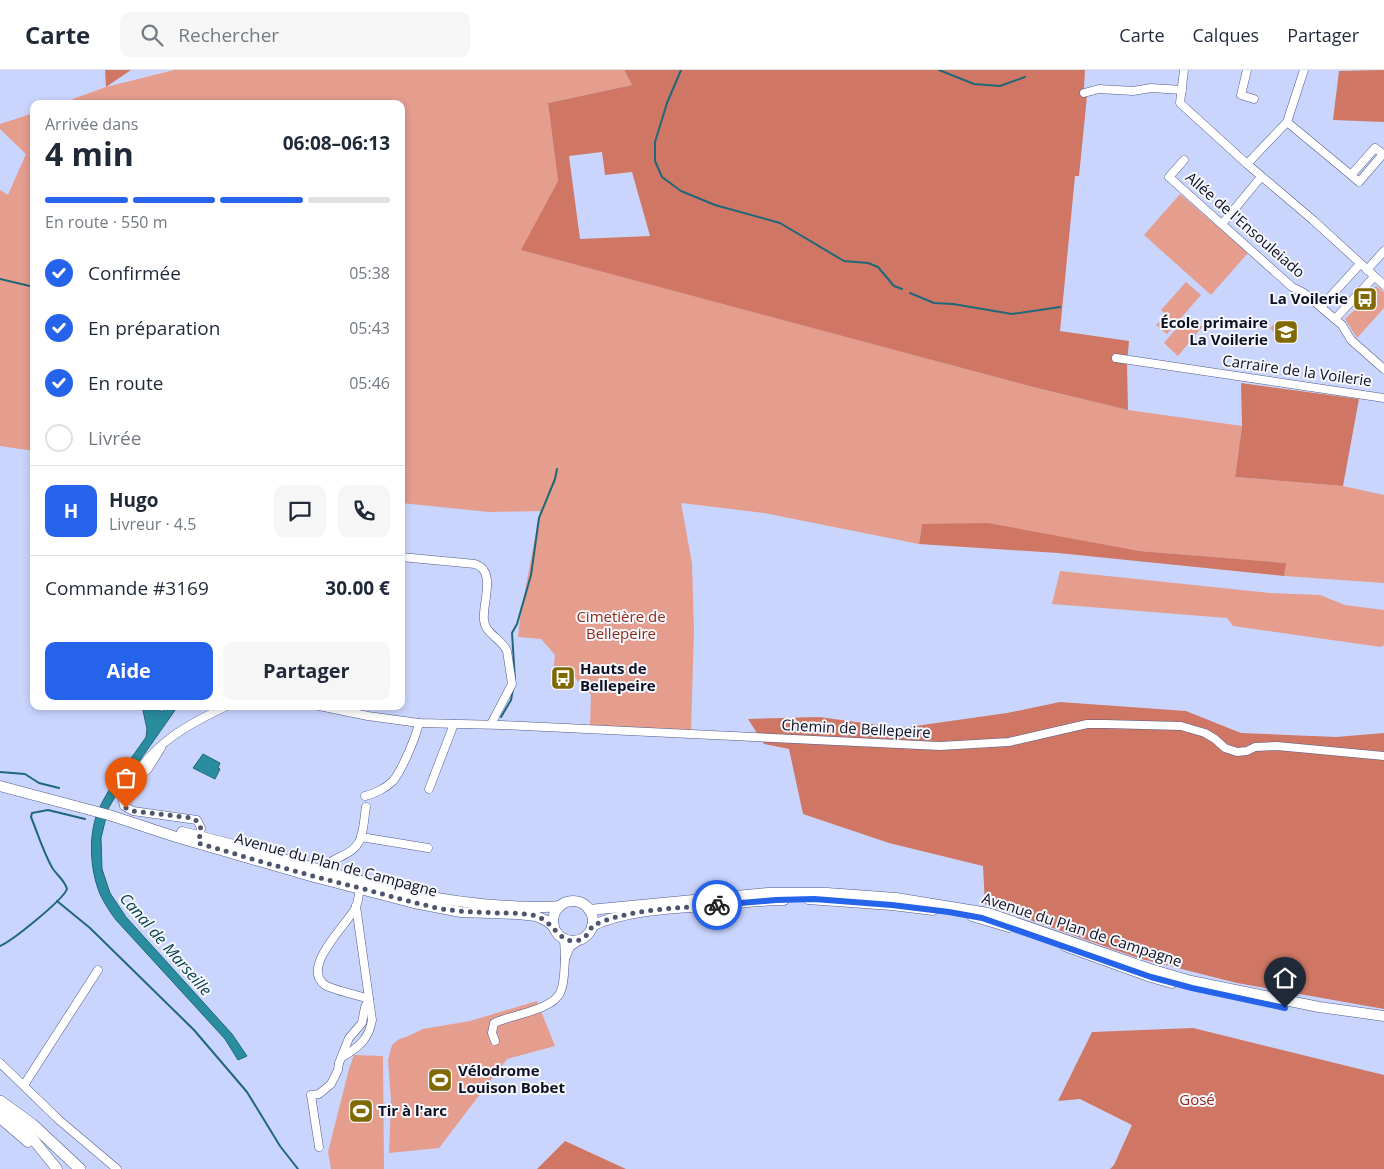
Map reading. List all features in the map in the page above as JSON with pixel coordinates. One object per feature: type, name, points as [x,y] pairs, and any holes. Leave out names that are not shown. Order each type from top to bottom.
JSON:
[{"type":"highway","points":[[0,1101],[32,1124],[80,1169]]},
{"type":"main road","name":"Avenue du Plan de Campagne","points":[[0,786],[199,840],[411,893],[465,903],[536,907],[560,906]]},
{"type":"main road","name":"Avenue du Plan de Campagne","points":[[199,840],[321,879],[414,903],[461,912],[536,916],[554,927]]},
{"type":"main road","name":"Avenue du Plan de Campagne","points":[[589,910],[768,894],[827,893],[896,898],[950,905],[988,913],[1150,969],[1191,981],[1318,1007],[1384,1016]]},
{"type":"main road","name":"Avenue du Plan de Campagne","points":[[592,926],[627,915],[776,900],[814,899],[892,905],[982,918],[1151,977],[1192,988],[1303,1011],[1384,1022]]},
{"type":"main road","points":[[579,902],[589,910],[593,920],[592,926],[590,931],[581,939],[575,941],[564,938],[554,927],[554,917],[560,906],[565,903],[579,902]]},
{"type":"main road","points":[[0,1109],[28,1133],[57,1169]]},
{"type":"main road","points":[[0,1118],[26,1140],[51,1169]]},
{"type":"street","points":[[1184,70],[1180,104],[1261,177],[1313,220],[1384,286]]},
{"type":"street","points":[[1248,70],[1241,95],[1254,99]]},
{"type":"street","points":[[1247,164],[1287,122],[1304,70]]},
{"type":"street","points":[[1084,93],[1099,89],[1133,91],[1150,88],[1182,90]]},
{"type":"street","points":[[1287,122],[1351,176]]},
{"type":"street","name":"Allée de l'Ensouleiado","points":[[1184,160],[1169,177],[1286,281],[1335,319],[1346,329],[1351,340],[1384,368]]},
{"type":"street","points":[[1222,224],[1261,177]]},
{"type":"street","points":[[1367,270],[1384,251]]},
{"type":"street","points":[[1321,307],[1360,264]]},
{"type":"street","points":[[1335,319],[1374,277]]},
{"type":"street","name":"Carraire de la Voilerie","points":[[1116,358],[1384,398]]},
{"type":"street","points":[[405,557],[475,564],[486,571],[484,620],[490,632],[505,646],[512,684],[491,724]]},
{"type":"street","points":[[199,840],[200,824],[193,818],[133,811],[126,808],[123,804],[123,799],[131,782],[154,750],[192,723],[218,710]]},
{"type":"street","name":"Chemin de Bellepeire","points":[[339,710],[419,723],[491,724],[940,746],[1009,742],[1087,724],[1181,726],[1206,733],[1215,738],[1225,748],[1236,752],[1247,751],[1255,747],[1277,746],[1384,756]]},
{"type":"street","points":[[365,796],[388,785],[398,774],[416,736],[419,723]]},
{"type":"street","points":[[429,789],[454,724]]},
{"type":"street","points":[[322,871],[330,862],[355,848],[361,837],[366,807]]},
{"type":"street","points":[[361,837],[428,848]]},
{"type":"street","points":[[342,1057],[362,1044],[368,1036],[372,1020],[356,906],[360,888]]},
{"type":"street","points":[[356,906],[324,952],[317,968],[319,978],[324,985],[369,999]]},
{"type":"street","points":[[495,1041],[492,1033],[494,1023],[542,1007],[558,998],[563,983],[564,938]]},
{"type":"street","points":[[565,959],[570,947],[581,939]]},
{"type":"street","points":[[24,1085],[98,970]]},
{"type":"street","points":[[319,1147],[311,1095],[319,1094],[331,1084],[351,1035],[362,1022],[369,999]]},
{"type":"street","points":[[0,1063],[90,1147],[117,1169]]},
{"type":"green space","points":[[105,70],[131,70],[106,87]]},
{"type":"green space","name":"Cimetière de Bellepeire","points":[[174,70],[624,70],[632,85],[548,103],[558,181],[522,250],[1037,388],[1128,410],[1242,426],[1235,477],[1343,486],[1384,495],[1384,583],[1284,576],[1285,563],[1139,551],[922,524],[919,544],[764,513],[681,503],[692,563],[694,631],[691,731],[590,726],[591,695],[575,678],[565,678],[554,665],[555,655],[541,639],[518,637],[540,511],[489,512],[405,503],[405,100],[70,100],[106,87]]},
{"type":"green space","points":[[624,70],[1085,70],[1084,87],[1087,96],[1079,176],[1075,176],[1060,331],[1129,341],[1127,364],[1128,410],[1037,388],[521,250],[558,181],[548,103],[632,85]],"holes":[[[602,152],[605,175],[632,172],[650,236],[580,239],[569,156]]]},
{"type":"green space","points":[[1384,70],[1384,122],[1333,120],[1339,71]]},
{"type":"green space","points":[[30,114],[30,450],[0,446],[0,190],[8,195],[26,154],[0,129],[0,124]]},
{"type":"green space","points":[[1180,194],[1248,253],[1211,295],[1144,235]]},
{"type":"green space","points":[[1186,282],[1201,295],[1167,334],[1156,325],[1166,315],[1161,310]]},
{"type":"green space","points":[[1376,286],[1384,292],[1384,308],[1357,338],[1345,319],[1367,298],[1366,296]]},
{"type":"green space","points":[[1188,315],[1202,327],[1178,356],[1164,343]]},
{"type":"green space","points":[[1277,322],[1291,336],[1284,343],[1270,328]]},
{"type":"green space","points":[[1241,383],[1359,399],[1343,486],[1235,477],[1242,426]]},
{"type":"green space","points":[[988,523],[1139,551],[1286,563],[1284,576],[1058,553],[919,544],[922,524]]},
{"type":"green space","points":[[1060,571],[1270,593],[1320,595],[1345,605],[1384,610],[1384,645],[1381,647],[1233,626],[1227,618],[1052,604]]},
{"type":"green space","points":[[1060,702],[1186,711],[1241,733],[1336,737],[1384,733],[1384,1009],[1237,983],[1138,958],[985,904],[983,866],[889,843],[803,814],[789,749],[764,744],[748,719],[819,717],[901,728],[1007,713]]},
{"type":"green space","name":"Vélodrome Louison Bobet","points":[[537,1001],[555,1046],[507,1059],[439,1148],[389,1153],[391,1101],[388,1060],[392,1045],[399,1039],[423,1029],[470,1021]]},
{"type":"green space","name":"Gosé","points":[[1193,1028],[1384,1075],[1384,1169],[1110,1169],[1114,1165],[1132,1125],[1080,1099],[1058,1101],[1092,1032]]},
{"type":"green space","name":"Tir à l'arc","points":[[354,1055],[383,1056],[384,1169],[331,1169],[328,1152]]},
{"type":"green space","points":[[565,1141],[626,1169],[537,1169]]},
{"type":"shaded area","points":[[143,710],[160,710],[162,712],[163,710],[175,710],[119,790],[108,809],[101,838],[102,869],[110,893],[126,917],[232,1034],[247,1056],[238,1060],[225,1039],[116,920],[103,901],[97,885],[92,864],[92,842],[98,811],[108,791],[146,737],[147,729]]},
{"type":"shaded area","points":[[203,754],[220,763],[218,768],[220,769],[215,779],[193,768]]},
{"type":"waterway","points":[[681,70],[667,103],[655,142],[655,161],[662,177],[681,191],[715,205],[780,223],[844,261],[868,263],[878,267],[894,286],[902,289]]},
{"type":"waterway","points":[[939,70],[974,84],[1000,86],[1025,77]]},
{"type":"waterway","points":[[0,279],[30,286]]},
{"type":"waterway","points":[[910,293],[934,303],[953,304],[1012,314],[1060,307]]},
{"type":"waterway","points":[[515,680],[512,633],[517,624],[531,575],[539,518],[555,479],[557,469]]},
{"type":"waterway","points":[[501,717],[511,700],[513,689]]},
{"type":"waterway","points":[[0,772],[25,774],[39,783],[59,788]]},
{"type":"waterway","points":[[0,946],[36,920],[57,902],[67,889],[47,857],[31,817],[32,813],[48,810],[85,819]]},
{"type":"waterway","points":[[57,901],[90,928],[194,1030],[247,1092],[280,1146],[298,1169]]},
{"type":"way so far","points":[[126,808],[133,811],[193,818],[198,821],[201,828],[198,843],[321,879],[414,903],[461,912],[536,916],[547,921],[560,936],[575,941],[586,936],[592,926],[627,915],[717,905]]},
{"type":"place","name":"La Voilerie","points":[[1365,299]]},
{"type":"place","name":"École primaire La Voilerie","points":[[1286,332]]},
{"type":"place","name":"Hauts de Bellepeire","points":[[563,678]]},
{"type":"place","name":"Vélodrome Louison Bobet","points":[[440,1080]]},
{"type":"place","name":"Tir à l'arc","points":[[361,1111]]},
{"type":"route","points":[[717,905],[814,899],[892,905],[949,912],[982,918],[1151,977],[1285,1008]]},
{"type":"water label","name":"Canal de Marseille","points":[[166,944]]}]
